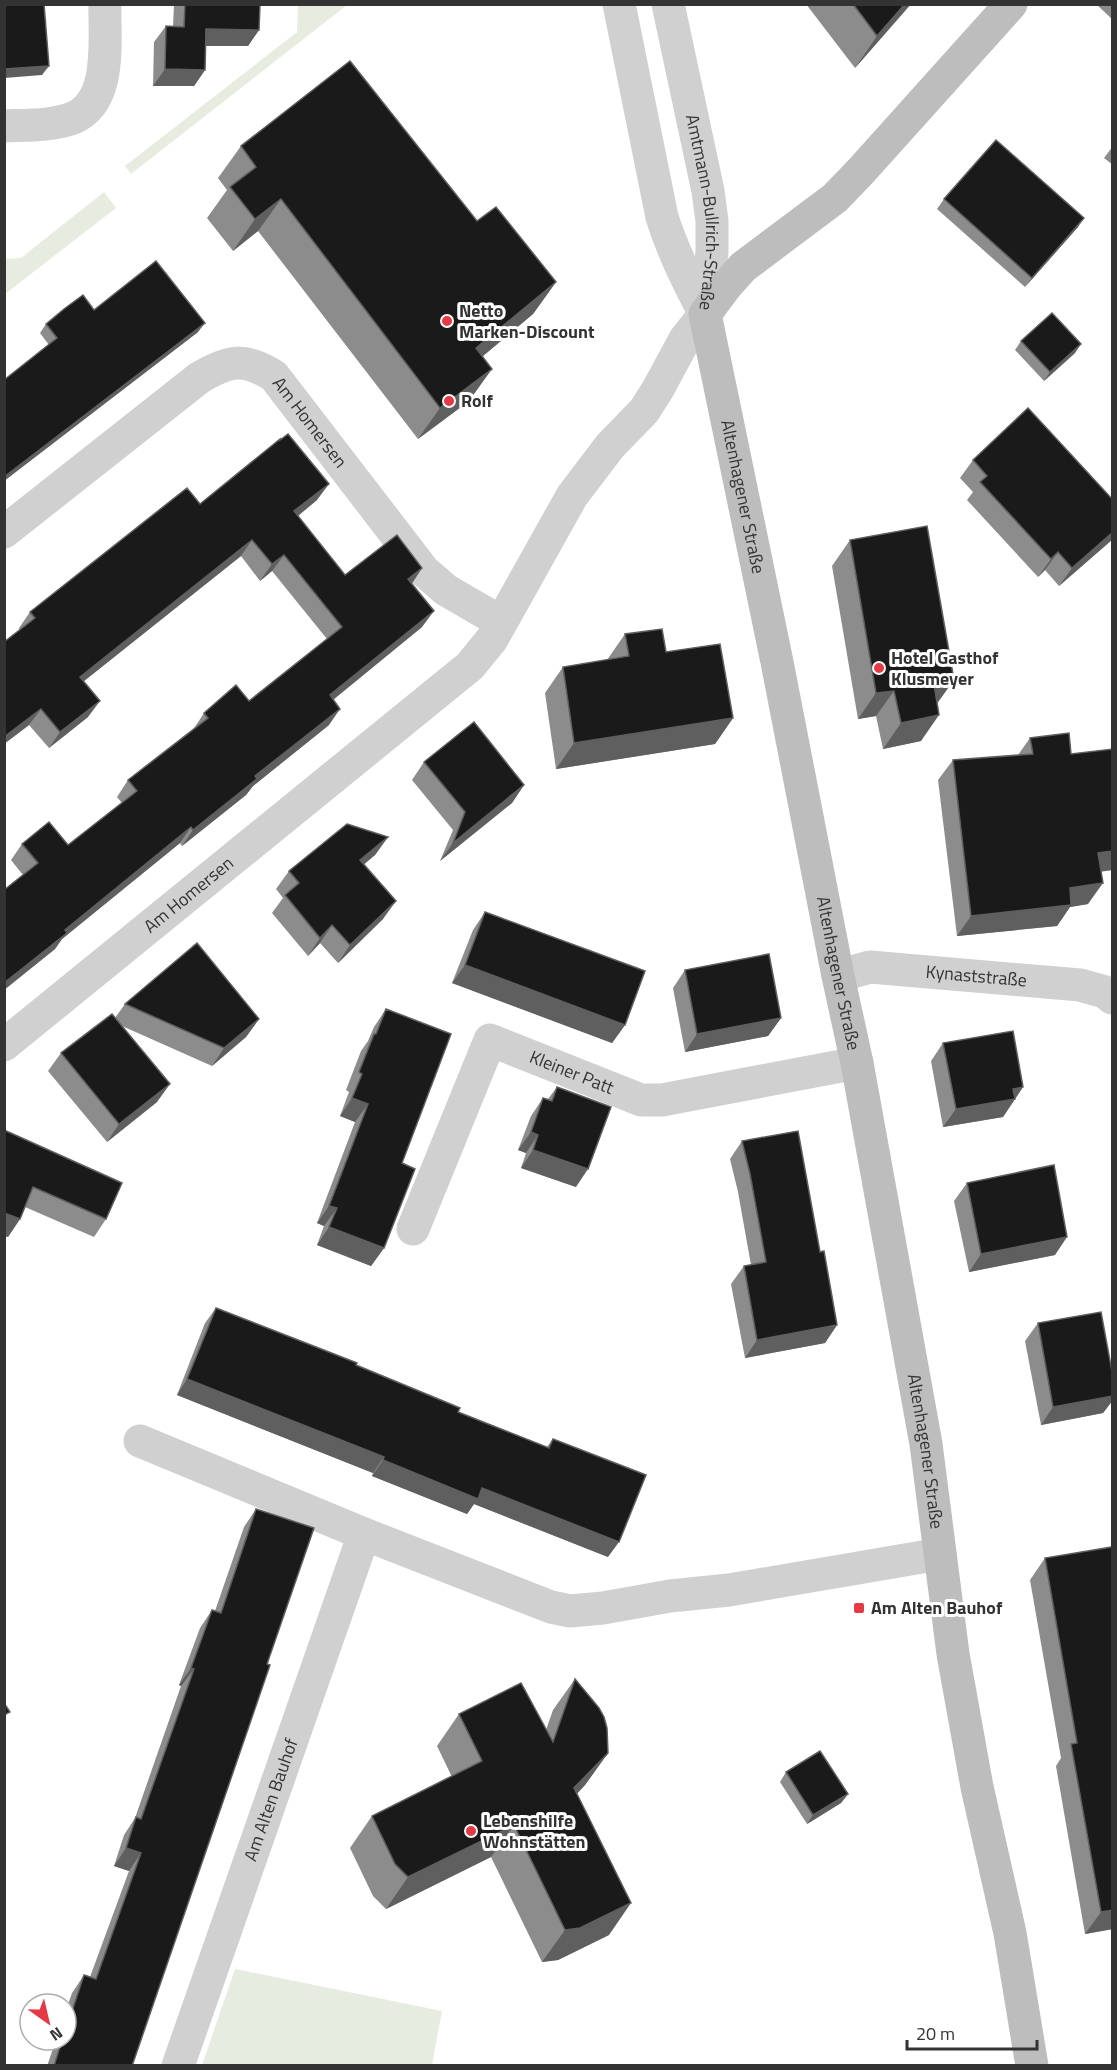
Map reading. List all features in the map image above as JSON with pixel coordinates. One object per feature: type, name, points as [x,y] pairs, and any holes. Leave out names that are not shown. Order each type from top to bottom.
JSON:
[{"type":"main road","points":[[705,314],[743,267],[828,203],[861,171],[1011,4]]},
{"type":"main road","name":"Altenhagener Straße","points":[[705,314],[857,1063],[926,1444],[953,1654],[977,1787],[1010,1933],[1032,2066]]},
{"type":"street","points":[[4,126],[53,123],[74,117],[92,104],[99,91],[104,71],[105,4]]},
{"type":"street","name":"Amtmann-Bullrich-Straße","points":[[619,4],[662,217],[682,271],[705,314]]},
{"type":"street","name":"Amtmann-Bullrich-Straße","points":[[668,4],[708,191],[712,221],[712,252],[705,314]]},
{"type":"street","name":"Am Homersen","points":[[4,1045],[470,666],[501,622],[572,496],[610,447],[644,411],[685,339],[705,314]]},
{"type":"street","name":"Am Homersen","points":[[4,532],[200,378],[215,368],[231,362],[243,362],[259,366],[274,376],[424,571],[446,590],[501,622]]},
{"type":"street","name":"Kynaststraße","points":[[838,976],[870,967],[1080,985],[1105,992],[1113,998]]},
{"type":"street","name":"Kleiner Patt","points":[[413,1228],[490,1040],[641,1100],[662,1100],[857,1063]]},
{"type":"street","points":[[140,1441],[364,1534],[551,1607],[570,1611],[729,1590],[940,1554]]},
{"type":"street","name":"Am Alten Bauhof","points":[[178,2066],[364,1534]]},
{"type":"shaded area","points":[[298,5],[347,5],[131,174],[125,166],[297,32]]},
{"type":"shaded area","points":[[104,192],[116,208],[5,294],[5,259],[21,258]]},
{"type":"shaded area","points":[[235,1969],[442,2011],[432,2065],[202,2065]]},
{"type":"building","points":[[4,4],[44,4],[49,66],[4,69]]},
{"type":"building","points":[[185,4],[260,4],[259,30],[206,29],[205,70],[165,69],[166,26],[184,27]]},
{"type":"building","points":[[853,4],[905,4],[877,36]]},
{"type":"building","points":[[350,61],[477,221],[496,207],[556,282],[476,348],[492,369],[440,408],[281,199],[255,219],[230,187],[256,167],[241,146]]},
{"type":"building","points":[[996,140],[1084,218],[1032,278],[944,199]]},
{"type":"building","points":[[156,261],[205,323],[4,477],[4,380],[57,338],[46,324],[64,309],[83,295],[94,310]]},
{"type":"building","points":[[1052,313],[1081,344],[1050,372],[1021,341]]},
{"type":"building","points":[[1028,408],[1113,500],[1113,532],[1072,568],[1058,552],[1051,559],[980,482],[987,476],[973,460]]},
{"type":"building","points":[[288,434],[329,484],[294,511],[345,575],[397,535],[422,568],[408,579],[434,611],[330,695],[340,709],[255,776],[257,779],[193,830],[191,827],[65,930],[67,933],[4,983],[4,890],[38,863],[22,844],[49,822],[68,845],[137,791],[128,780],[208,718],[204,713],[236,685],[249,701],[342,627],[284,555],[272,564],[252,540],[80,677],[100,701],[60,732],[41,709],[4,737],[4,642],[35,618],[30,612],[187,488],[200,504]]},
{"type":"building","points":[[927,526],[954,680],[934,684],[939,715],[901,723],[894,691],[876,693],[850,540]]},
{"type":"building","points":[[662,629],[666,652],[720,644],[733,718],[574,743],[563,667],[629,656],[625,634]]},
{"type":"building","points":[[474,722],[524,785],[453,843],[465,812],[424,762]]},
{"type":"building","points":[[1069,733],[1071,754],[1113,749],[1113,851],[1098,853],[1103,883],[1070,888],[1071,905],[971,916],[953,760],[1033,754],[1030,738]]},
{"type":"building","points":[[347,824],[388,837],[360,860],[396,901],[350,945],[332,925],[320,938],[285,895],[299,883],[289,871]]},
{"type":"building","points":[[485,912],[645,971],[625,1025],[465,965]]},
{"type":"building","points":[[197,943],[259,1019],[224,1048],[125,1004]]},
{"type":"building","points":[[769,954],[781,1018],[697,1034],[685,970]]},
{"type":"building","points":[[386,1009],[451,1034],[402,1163],[415,1169],[384,1248],[329,1227],[337,1208],[329,1206],[368,1104],[352,1098],[362,1074],[359,1072]]},
{"type":"building","points":[[112,1014],[170,1084],[119,1124],[61,1053]]},
{"type":"building","points":[[1013,1031],[1023,1087],[1013,1089],[1015,1099],[956,1109],[943,1043]]},
{"type":"building","points":[[557,1087],[611,1107],[588,1169],[533,1150],[538,1135],[531,1132],[543,1098],[552,1101]]},
{"type":"building","points":[[4,1130],[122,1183],[106,1219],[33,1187],[20,1219],[4,1213]]},
{"type":"building","points":[[798,1131],[820,1252],[824,1251],[837,1325],[757,1340],[744,1266],[766,1262],[742,1141]]},
{"type":"building","points":[[1054,1165],[1067,1237],[981,1254],[967,1183]]},
{"type":"building","points":[[216,1308],[357,1363],[356,1365],[460,1408],[458,1412],[549,1448],[553,1439],[646,1475],[619,1542],[482,1488],[478,1499],[383,1460],[384,1457],[187,1379]]},
{"type":"building","points":[[1101,1312],[1113,1377],[1113,1396],[1053,1407],[1038,1323]]},
{"type":"building","points":[[256,1509],[314,1528],[267,1664],[270,1665],[132,2066],[54,2066],[58,2052],[78,2052],[78,1993],[84,1975],[96,1979],[141,1853],[126,1848],[136,1817],[141,1819],[194,1669],[191,1668],[212,1610],[221,1613]]},
{"type":"building","points":[[1112,1547],[1113,1910],[1101,1912],[1071,1744],[1077,1743],[1045,1558]]},
{"type":"building","name":"Lebenshilfe Wohnstätten","points":[[575,1679],[604,1717],[608,1753],[574,1788],[631,1903],[580,1928],[565,1930],[514,1825],[408,1877],[395,1864],[372,1816],[482,1761],[459,1714],[521,1683],[553,1742]]},
{"type":"building","points":[[4,1703],[10,1712],[4,1715]]},
{"type":"building","points":[[820,1751],[848,1794],[813,1815],[786,1772]]},
{"type":"place","name":"Netto Marken-Discount","points":[[447,321]]},
{"type":"place","name":"Rolf","points":[[449,401]]},
{"type":"place","name":"Hotel Gasthof Klusmeyer","points":[[879,668]]},
{"type":"place","name":"Am Alten Bauhof","points":[[859,1608]]},
{"type":"place","name":"Lebenshilfe Wohnstätten","points":[[471,1831]]}]
